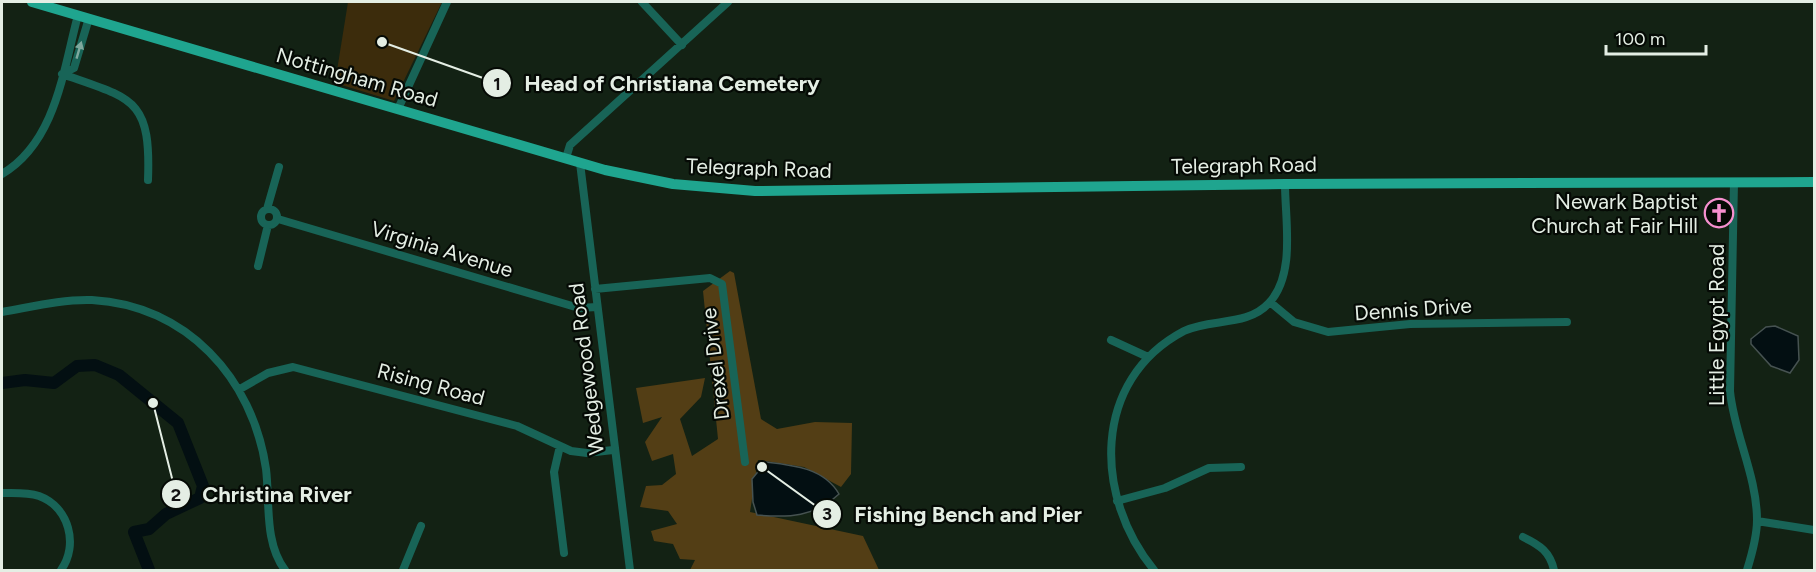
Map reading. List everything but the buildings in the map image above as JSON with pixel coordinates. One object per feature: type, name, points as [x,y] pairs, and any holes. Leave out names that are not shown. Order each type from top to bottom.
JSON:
[{"type":"main road","name":"Nottingham Road","points":[[32,2],[580,163],[673,184]]},
{"type":"main road","name":"Telegraph Road","points":[[673,184],[734,190],[802,191],[1285,184],[1815,182]]},
{"type":"street","points":[[398,109],[447,2]]},
{"type":"street","points":[[642,2],[682,45]]},
{"type":"street","points":[[566,159],[570,146],[728,2]]},
{"type":"street","points":[[2,174],[22,159],[42,134],[62,74],[74,68],[83,17]]},
{"type":"street","points":[[62,74],[109,91],[135,108],[143,120],[148,135],[148,180]]},
{"type":"street","name":"Wedgewood Road","points":[[580,163],[613,450],[630,570]]},
{"type":"street","points":[[268,225],[261,217],[267,208],[279,166]]},
{"type":"street","name":"Little Egypt Road","points":[[1734,182],[1730,391],[1732,410],[1755,496],[1757,521],[1747,570]]},
{"type":"street","points":[[1154,570],[1134,543],[1117,501],[1111,461],[1114,423],[1127,388],[1148,357],[1187,330],[1236,320],[1260,311],[1270,302],[1278,290],[1285,263],[1285,184]]},
{"type":"street","name":"Virginia Avenue","points":[[267,208],[275,210],[278,219],[579,308],[597,307]]},
{"type":"street","points":[[268,225],[275,223],[278,219]]},
{"type":"street","points":[[258,266],[268,225]]},
{"type":"street","name":"Drexel Drive","points":[[595,289],[710,278],[722,284],[745,462]]},
{"type":"street","points":[[2,312],[88,300],[141,308],[173,323],[201,342],[240,389],[261,442],[272,540],[285,570]]},
{"type":"street","name":"Dennis Drive","points":[[1270,302],[1294,322],[1328,332],[1410,324],[1566,322]]},
{"type":"street","points":[[1111,340],[1148,357]]},
{"type":"street","name":"Rising Road","points":[[240,389],[268,373],[293,367],[517,426],[579,453],[613,450]]},
{"type":"street","points":[[560,446],[554,472],[564,553]]},
{"type":"street","points":[[1117,501],[1165,488],[1209,468],[1241,467]]},
{"type":"street","points":[[2,493],[38,495],[60,511],[68,526],[70,542],[68,558],[61,570]]},
{"type":"street","points":[[1757,521],[1815,530]]},
{"type":"street","points":[[403,570],[421,526]]},
{"type":"street","points":[[1523,537],[1542,548],[1550,556],[1554,570]]},
{"type":"shaded area","points":[[348,2],[442,2],[394,101],[335,83]]},
{"type":"shaded area","points":[[730,271],[734,273],[761,419],[777,429],[815,422],[852,423],[851,474],[841,487],[804,467],[758,460],[750,512],[863,536],[879,570],[690,570],[695,560],[680,559],[673,544],[654,541],[651,531],[677,524],[668,511],[640,507],[646,486],[662,485],[676,474],[673,454],[652,461],[645,442],[662,417],[643,423],[636,388],[705,378],[701,397],[680,419],[692,456],[718,439],[703,291]]},
{"type":"shaded area","points":[[1775,326],[1798,336],[1799,360],[1790,373],[1771,366],[1751,344],[1751,339],[1766,327]]},
{"type":"shaded area","points":[[766,462],[807,469],[825,478],[839,494],[830,502],[811,512],[790,516],[757,515],[753,502],[752,479]]},
{"type":"waterway","points":[[2,383],[25,380],[54,383],[77,366],[95,365],[119,375],[178,423],[203,486],[200,498],[166,514],[149,529],[134,532],[149,570]]},
{"type":"place","name":"Head of Christiana Cemetery","points":[[382,42]]},
{"type":"place","name":"Newark Baptist Church at Fair Hill","points":[[1719,213]]},
{"type":"place","name":"Christina River","points":[[153,403]]},
{"type":"place","name":"Fishing Bench and Pier","points":[[762,467]]}]
